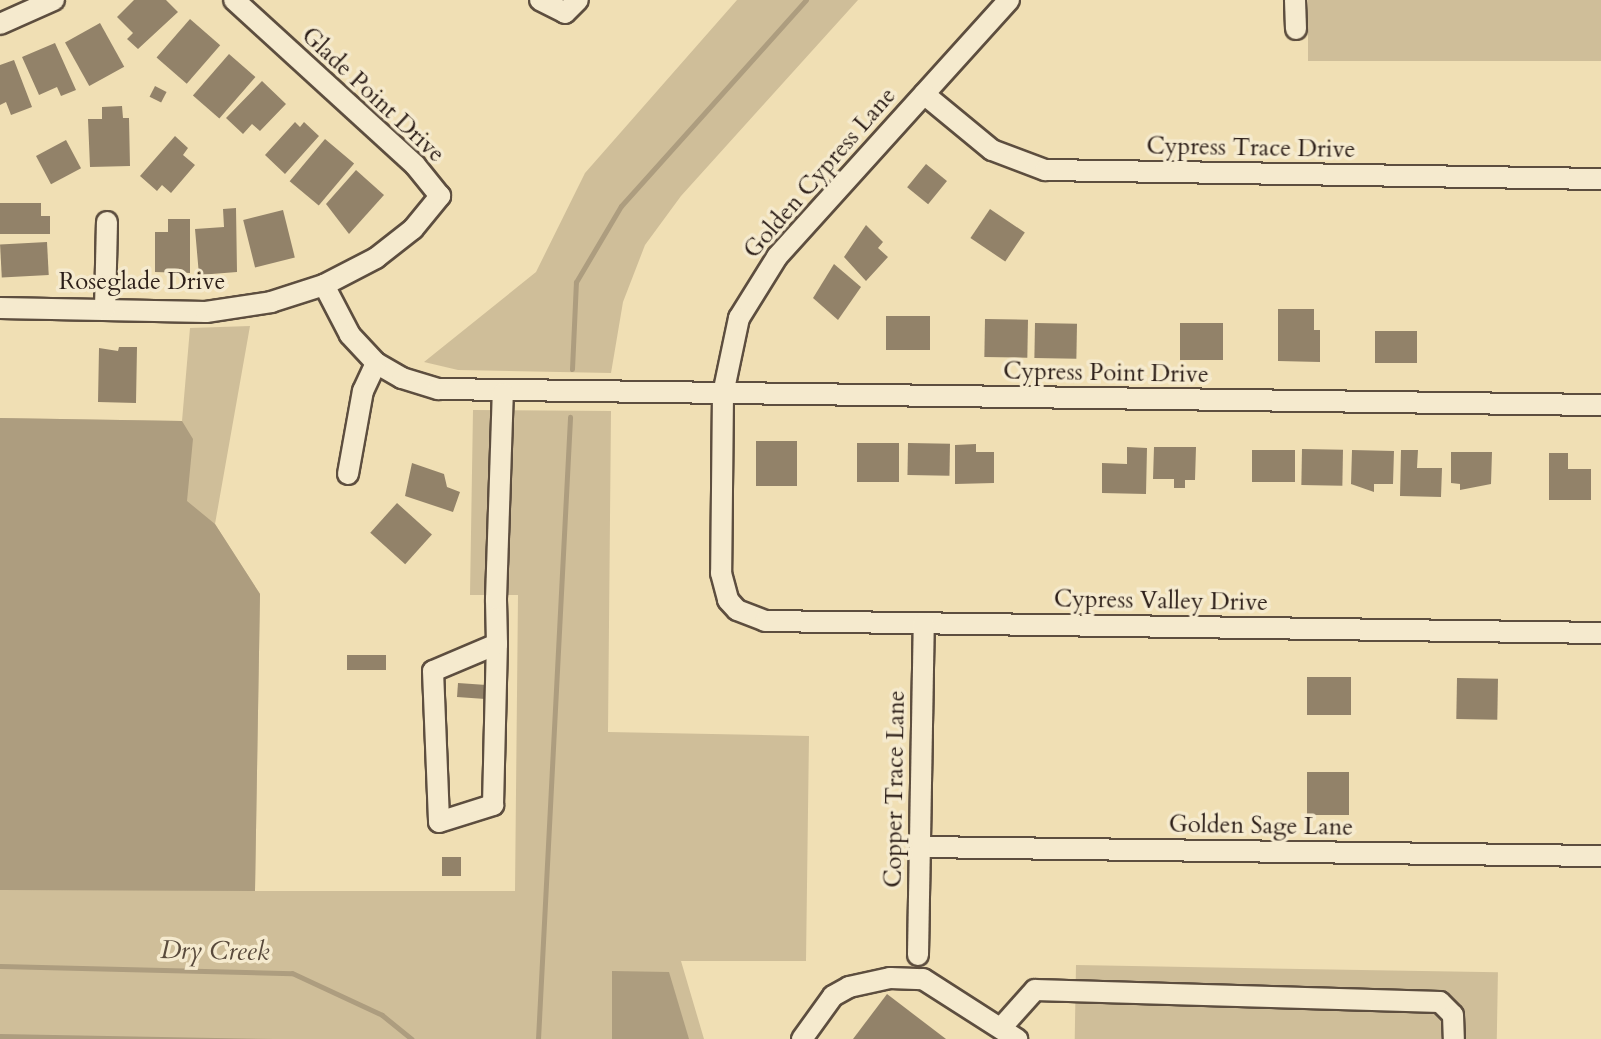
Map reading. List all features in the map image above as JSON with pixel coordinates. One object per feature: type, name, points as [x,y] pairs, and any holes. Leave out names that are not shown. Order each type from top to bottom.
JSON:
[{"type":"street","points":[[0,24],[54,0]]},
{"type":"street","name":"Glade Point Drive","points":[[234,0],[415,165],[440,196]]},
{"type":"street","points":[[540,0],[572,7]]},
{"type":"street","name":"Golden Cypress Lane","points":[[728,600],[721,573],[723,394],[732,339],[750,295],[777,257],[1009,0]]},
{"type":"street","points":[[1295,0],[1296,29]]},
{"type":"street","name":"Cypress Trace Drive","points":[[924,94],[992,150],[1045,170],[1601,179]]},
{"type":"street","name":"Roseglade Drive","points":[[0,308],[206,312],[271,302],[324,285],[401,239],[440,196]]},
{"type":"street","points":[[105,309],[107,222]]},
{"type":"street","points":[[324,285],[350,335],[376,363],[402,378],[438,389],[503,393],[497,644],[493,805],[439,822],[433,671],[497,644]]},
{"type":"street","points":[[348,474],[363,391],[376,363]]},
{"type":"street","name":"Cypress Point Drive","points":[[503,393],[1601,405]]},
{"type":"street","name":"Cypress Valley Drive","points":[[728,600],[737,610],[765,621],[1601,633]]},
{"type":"street","name":"Copper Trace Lane","points":[[918,955],[924,623]]},
{"type":"street","name":"Golden Sage Lane","points":[[920,847],[1601,856]]},
{"type":"street","points":[[802,1039],[833,996],[849,987],[890,978],[923,979],[1009,1034],[1035,990],[1440,1002],[1453,1015],[1454,1039]]},
{"type":"shaded area","points":[[737,0],[858,0],[681,196],[645,245],[623,302],[611,373],[458,370],[424,362],[536,272],[585,173]]},
{"type":"shaded area","points":[[1308,0],[1601,0],[1601,61],[1308,61]]},
{"type":"shaded area","points":[[250,326],[215,524],[260,594],[255,891],[515,891],[518,595],[470,595],[473,410],[611,411],[608,732],[809,736],[806,961],[681,961],[704,1039],[0,1039],[0,418],[182,421],[190,328]]},
{"type":"shaded area","points":[[0,418],[182,421],[193,439],[187,501],[215,524],[260,594],[255,891],[0,890]]},
{"type":"shaded area","points":[[1076,965],[1498,972],[1497,1039],[1075,1039]]},
{"type":"shaded area","points":[[612,971],[669,972],[689,1039],[612,1039]]},
{"type":"shaded area","points":[[0,1034],[274,1039],[0,1039]]},
{"type":"building","points":[[134,0],[166,0],[178,12],[138,49],[127,39],[133,33],[117,17]]},
{"type":"building","points":[[190,19],[220,45],[187,84],[157,57]]},
{"type":"building","points":[[100,23],[124,67],[89,86],[65,42]]},
{"type":"building","points":[[55,43],[76,90],[61,96],[57,87],[39,95],[22,57]]},
{"type":"building","points":[[229,54],[255,77],[219,118],[193,96]]},
{"type":"building","points":[[14,60],[32,107],[11,115],[6,102],[0,105],[0,65]]},
{"type":"building","points":[[262,81],[286,104],[260,131],[252,124],[243,134],[226,118]]},
{"type":"building","points":[[155,86],[167,92],[161,103],[150,97]]},
{"type":"building","points":[[122,106],[123,118],[129,118],[130,166],[90,167],[88,119],[102,119],[102,107]]},
{"type":"building","points":[[295,122],[300,127],[304,122],[319,136],[285,174],[265,155]]},
{"type":"building","points":[[175,136],[188,148],[183,155],[195,165],[171,193],[162,185],[157,191],[140,176]]},
{"type":"building","points":[[325,139],[354,163],[319,206],[290,181]]},
{"type":"building","points":[[66,140],[81,168],[51,184],[36,156]]},
{"type":"building","points":[[926,164],[947,181],[928,204],[907,187]]},
{"type":"building","points":[[356,170],[384,195],[349,234],[326,204]]},
{"type":"building","points":[[0,203],[41,203],[41,216],[50,216],[50,234],[0,234]]},
{"type":"building","points":[[236,208],[237,272],[199,275],[195,229],[224,227],[223,209]]},
{"type":"building","points":[[990,209],[1025,232],[1005,262],[970,238]]},
{"type":"building","points":[[283,210],[295,258],[255,267],[243,220]]},
{"type":"building","points":[[168,219],[190,219],[190,273],[155,272],[155,232],[168,232]]},
{"type":"building","points":[[866,225],[883,242],[878,248],[888,257],[866,281],[844,257]]},
{"type":"building","points":[[47,242],[49,275],[2,277],[0,244]]},
{"type":"building","points":[[834,264],[861,287],[838,320],[813,298]]},
{"type":"building","points":[[1278,309],[1314,309],[1314,330],[1320,330],[1320,362],[1278,361]]},
{"type":"building","points":[[886,316],[930,316],[930,350],[886,350]]},
{"type":"building","points":[[985,319],[1028,320],[1027,358],[984,357]]},
{"type":"building","points":[[1035,323],[1077,324],[1076,359],[1034,358]]},
{"type":"building","points":[[1180,323],[1223,323],[1223,360],[1180,360]]},
{"type":"building","points":[[1375,331],[1417,331],[1417,363],[1375,363]]},
{"type":"building","points":[[119,347],[137,347],[136,403],[98,402],[99,348],[118,351]]},
{"type":"building","points":[[756,441],[797,441],[797,486],[756,486]]},
{"type":"building","points":[[857,443],[899,443],[899,482],[857,482]]},
{"type":"building","points":[[908,443],[950,444],[949,476],[907,475]]},
{"type":"building","points":[[976,444],[976,452],[994,452],[994,483],[955,484],[955,445]]},
{"type":"building","points":[[1127,447],[1147,448],[1146,494],[1102,493],[1102,463],[1127,464]]},
{"type":"building","points":[[1154,447],[1196,447],[1195,480],[1185,480],[1185,488],[1174,488],[1174,479],[1153,479]]},
{"type":"building","points":[[1302,449],[1343,450],[1342,486],[1301,485]]},
{"type":"building","points":[[1252,450],[1295,450],[1295,482],[1252,482]]},
{"type":"building","points":[[1352,450],[1394,451],[1393,484],[1374,484],[1374,492],[1351,484]]},
{"type":"building","points":[[1401,450],[1418,450],[1417,468],[1442,468],[1441,497],[1400,496]]},
{"type":"building","points":[[1451,452],[1492,452],[1491,484],[1460,490],[1460,484],[1451,483]]},
{"type":"building","points":[[1549,453],[1568,453],[1568,469],[1591,469],[1591,500],[1549,500]]},
{"type":"building","points":[[412,463],[444,474],[447,487],[460,492],[453,512],[405,496]]},
{"type":"building","points":[[397,503],[432,534],[405,564],[370,533]]},
{"type":"building","points":[[347,655],[386,655],[386,670],[347,670]]},
{"type":"building","points":[[1307,677],[1351,677],[1351,715],[1307,715]]},
{"type":"building","points":[[1457,678],[1498,679],[1497,720],[1456,719]]},
{"type":"building","points":[[458,683],[490,685],[489,699],[457,697]]},
{"type":"building","points":[[1307,772],[1349,772],[1349,815],[1307,815]]},
{"type":"building","points":[[442,857],[461,857],[461,876],[442,876]]},
{"type":"building","points":[[887,994],[946,1039],[853,1039]]},
{"type":"waterway","points":[[572,369],[576,282],[621,206],[806,0]]},
{"type":"waterway","points":[[538,1039],[570,417]]},
{"type":"waterway","name":"Dry Creek","points":[[0,966],[292,973],[382,1015],[412,1039]]}]
